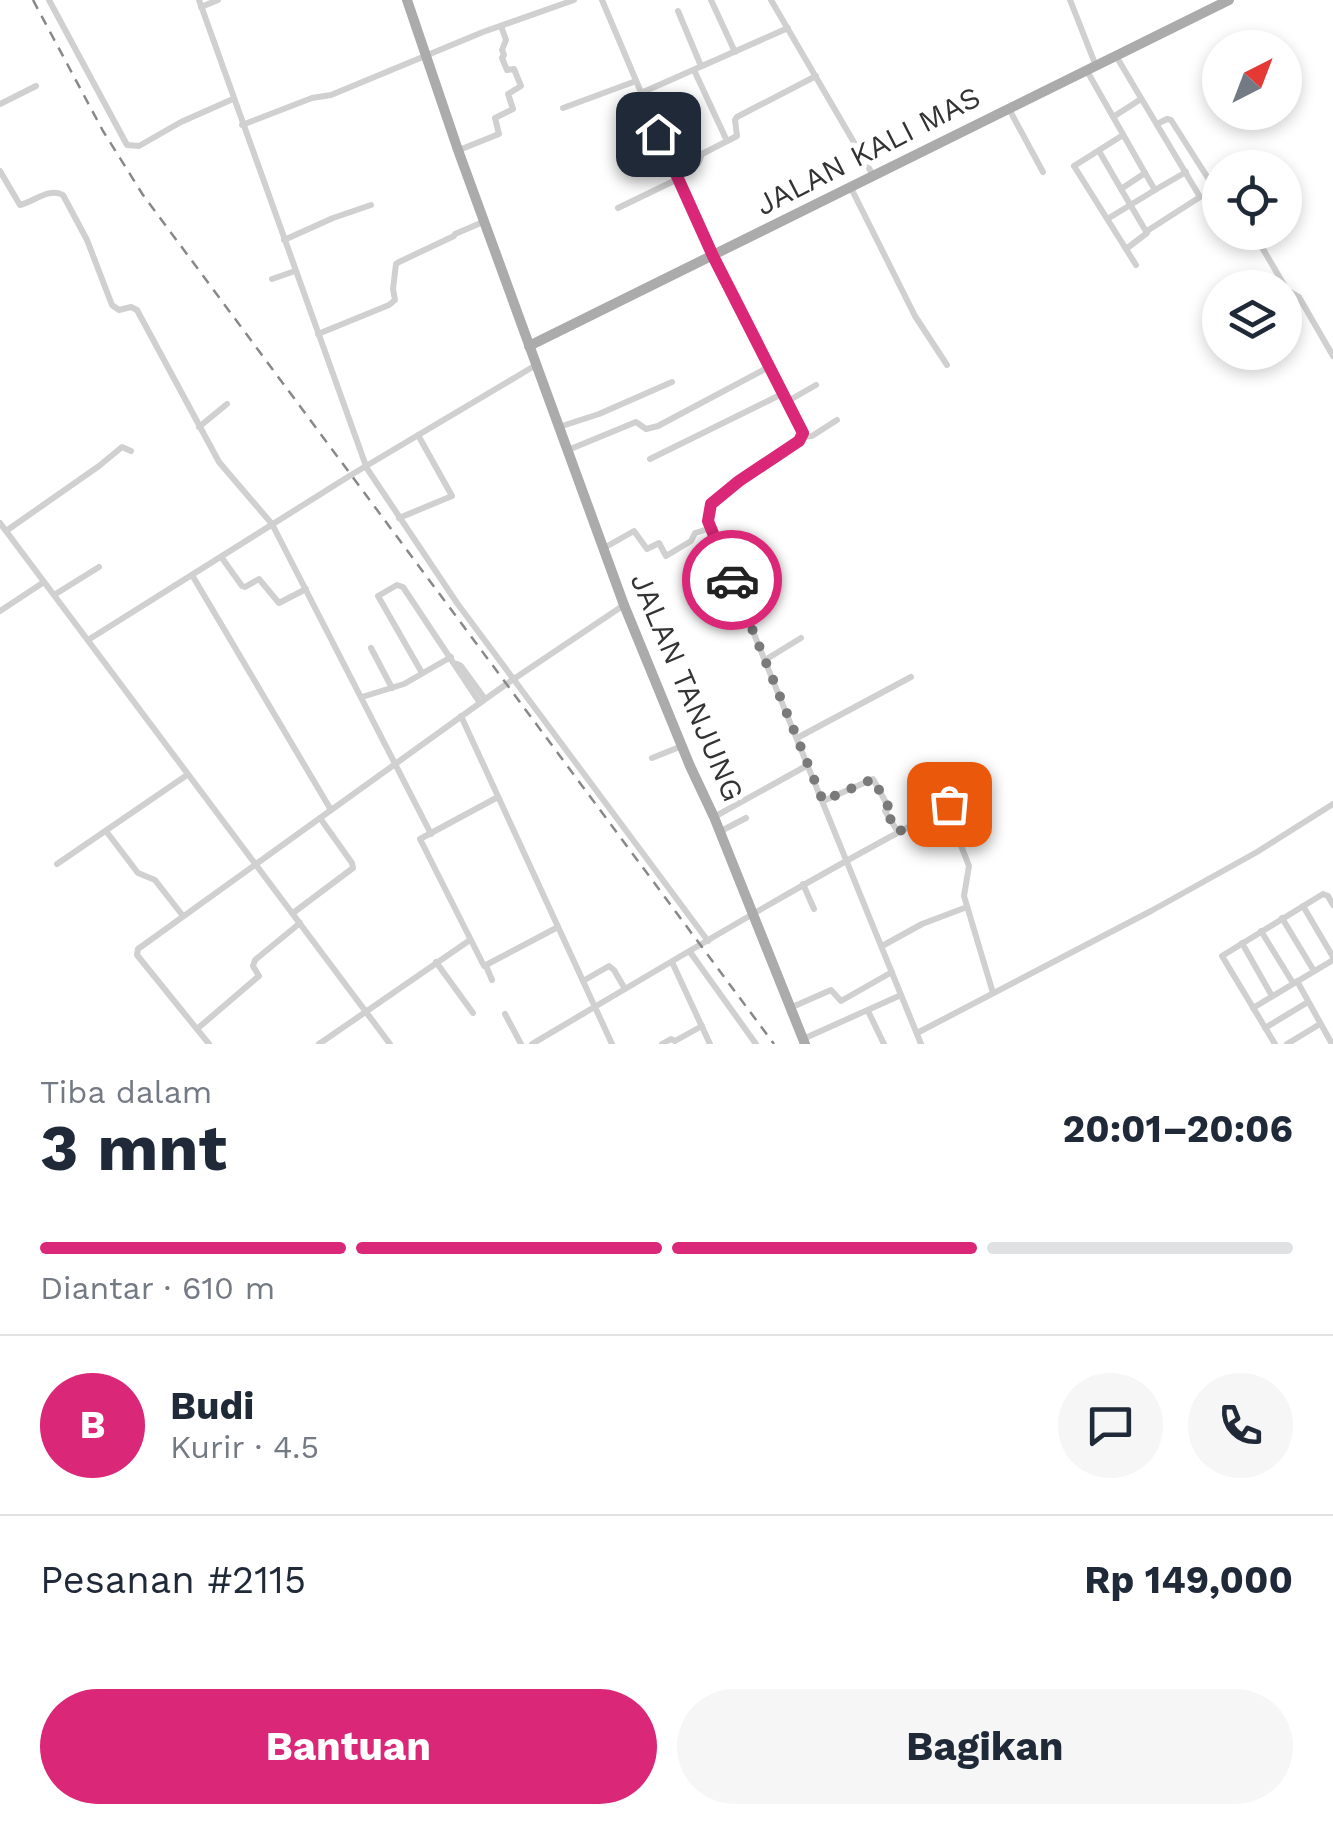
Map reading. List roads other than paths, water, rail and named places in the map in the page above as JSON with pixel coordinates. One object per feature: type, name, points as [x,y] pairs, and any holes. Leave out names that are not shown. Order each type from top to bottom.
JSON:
[{"type":"main road","name":"JALAN TANJUNG","points":[[408,0],[458,150],[624,605],[804,1042]]},
{"type":"main road","name":"JALAN KALI MAS","points":[[530,346],[1229,0]]},
{"type":"street","points":[[48,0],[127,145],[139,146],[233,99]]},
{"type":"street","points":[[218,0],[200,4],[366,466],[457,602],[708,940]]},
{"type":"street","points":[[242,125],[574,0]]},
{"type":"street","points":[[602,0],[713,256],[784,393],[802,437]]},
{"type":"street","points":[[711,0],[735,52]]},
{"type":"street","points":[[1070,0],[1091,68],[1112,117],[1155,190]]},
{"type":"street","points":[[1198,0],[1204,12]]},
{"type":"street","points":[[776,1],[874,176]]},
{"type":"street","points":[[678,11],[726,141]]},
{"type":"street","points":[[458,150],[499,134],[495,118],[513,108],[508,94],[521,87],[514,69],[507,70],[502,58],[506,40],[501,26]]},
{"type":"street","points":[[641,93],[788,28]]},
{"type":"street","points":[[1116,56],[1199,198],[1126,248]]},
{"type":"street","points":[[618,208],[677,177],[698,164],[702,154],[737,136],[737,117],[816,76]]},
{"type":"street","points":[[563,108],[636,80]]},
{"type":"street","points":[[0,104],[36,86]]},
{"type":"street","points":[[1112,117],[1141,99]]},
{"type":"street","points":[[1008,109],[1043,172]]},
{"type":"street","points":[[1157,124],[1167,118],[1171,120],[1202,169]]},
{"type":"street","points":[[1123,135],[1074,166],[1136,266]]},
{"type":"street","points":[[1098,150],[1146,232]]},
{"type":"street","points":[[0,171],[20,206],[52,192],[63,195],[87,240],[112,306],[137,310],[223,468],[272,524],[431,834]]},
{"type":"street","points":[[1109,218],[1186,172]]},
{"type":"street","points":[[1120,189],[1145,173]]},
{"type":"street","points":[[851,188],[916,316],[947,365]]},
{"type":"street","points":[[284,240],[371,205]]},
{"type":"street","points":[[318,334],[389,305],[395,300],[398,262],[484,222]]},
{"type":"street","points":[[1264,250],[1287,290],[1298,296],[1333,356]]},
{"type":"street","points":[[272,278],[295,271]]},
{"type":"street","points":[[88,640],[536,364]]},
{"type":"street","points":[[566,450],[636,422],[646,428],[658,426],[769,367]]},
{"type":"street","points":[[558,428],[672,382]]},
{"type":"street","points":[[788,402],[816,384]]},
{"type":"street","points":[[650,459],[784,393]]},
{"type":"street","points":[[199,427],[227,404]]},
{"type":"street","points":[[837,420],[812,436],[802,437],[717,497],[708,510],[711,528],[921,1044]]},
{"type":"street","points":[[398,518],[452,496],[418,435]]},
{"type":"street","points":[[6,530],[122,447],[131,451]]},
{"type":"street","points":[[0,523],[390,1044]]},
{"type":"street","points":[[603,549],[634,532],[646,549],[659,543],[666,556],[691,542],[694,533],[711,528]]},
{"type":"street","points":[[222,558],[242,586],[259,579],[278,603],[306,588]]},
{"type":"street","points":[[54,595],[99,566]]},
{"type":"street","points":[[690,590],[728,570]]},
{"type":"street","points":[[192,576],[332,810]]},
{"type":"street","points":[[0,611],[44,582]]},
{"type":"street","points":[[422,673],[378,598],[398,584],[404,587],[483,701]]},
{"type":"street","points":[[209,1044],[137,953],[140,948],[461,716],[624,605]]},
{"type":"street","points":[[765,660],[801,638]]},
{"type":"street","points":[[371,648],[392,688]]},
{"type":"street","points":[[362,697],[404,684],[453,661]]},
{"type":"street","points":[[797,738],[911,677]]},
{"type":"street","points":[[461,716],[612,1044]]},
{"type":"street","points":[[652,758],[682,746]]},
{"type":"street","points":[[714,817],[808,766]]},
{"type":"street","points":[[57,864],[188,775]]},
{"type":"street","points":[[823,801],[873,779],[898,832]]},
{"type":"street","points":[[532,1044],[803,884],[946,807],[960,780]]},
{"type":"street","points":[[492,980],[420,839],[498,798]]},
{"type":"street","points":[[917,1032],[1164,904],[1333,804]]},
{"type":"street","points":[[946,807],[969,866],[964,896],[993,993]]},
{"type":"street","points":[[293,914],[353,868],[320,818]]},
{"type":"street","points":[[720,831],[746,818]]},
{"type":"street","points":[[106,831],[138,873],[155,880],[183,916]]},
{"type":"street","points":[[803,884],[814,909]]},
{"type":"street","points":[[1275,1044],[1222,956],[1326,894],[1333,905]]},
{"type":"street","points":[[1253,1008],[1333,958],[1303,906]]},
{"type":"street","points":[[882,946],[922,924],[967,907]]},
{"type":"street","points":[[1282,918],[1314,971]]},
{"type":"street","points":[[197,1029],[259,976],[253,966],[255,960],[300,923]]},
{"type":"street","points":[[486,966],[558,928]]},
{"type":"street","points":[[1261,931],[1332,1044]]},
{"type":"street","points":[[319,1044],[470,940]]},
{"type":"street","points":[[1242,943],[1272,996]]},
{"type":"street","points":[[690,952],[756,1044]]},
{"type":"street","points":[[436,962],[473,1013]]},
{"type":"street","points":[[672,962],[710,1044]]},
{"type":"street","points":[[584,982],[609,966],[625,990]]},
{"type":"street","points":[[790,1008],[831,990],[841,1001],[892,972]]},
{"type":"street","points":[[804,1042],[902,995]]},
{"type":"street","points":[[1265,1028],[1308,1002]]},
{"type":"street","points":[[868,1010],[884,1044]]},
{"type":"street","points":[[505,1014],[520,1044]]},
{"type":"street","points":[[1286,1044],[1320,1024]]},
{"type":"street","points":[[662,1044],[702,1026]]},
{"type":"railway","points":[[33,0],[103,131],[143,195],[774,1044]]}]
